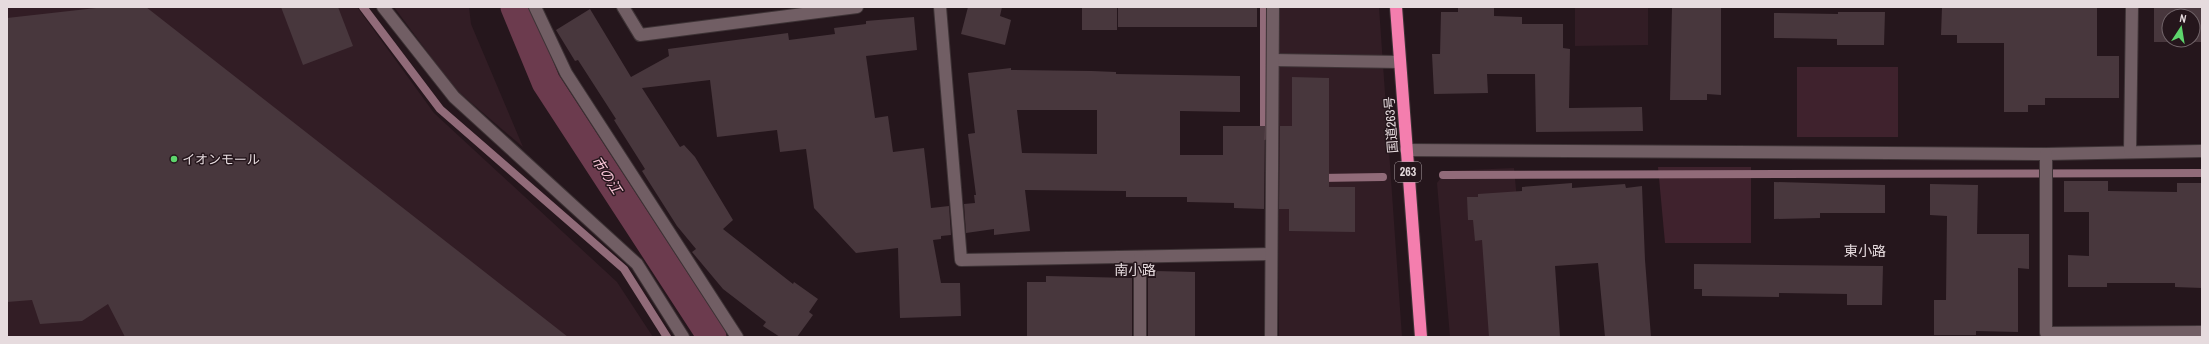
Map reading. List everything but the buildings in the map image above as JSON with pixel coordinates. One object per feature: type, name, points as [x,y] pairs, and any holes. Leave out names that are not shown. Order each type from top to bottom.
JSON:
[{"type":"highway","name":"国道263号","points":[[1396,7],[1421,337]]},
{"type":"street","points":[[383,7],[454,97],[637,264],[683,337]]},
{"type":"street","points":[[534,7],[566,73],[737,337]]},
{"type":"street","points":[[623,7],[640,35],[856,7]]},
{"type":"street","points":[[940,7],[961,260],[1271,254]]},
{"type":"street","points":[[1271,337],[1273,7]]},
{"type":"street","points":[[2130,151],[2132,7]]},
{"type":"street","points":[[1273,60],[1400,62]]},
{"type":"street","points":[[1406,150],[2046,160],[2130,151],[2202,151]]},
{"type":"street","points":[[2046,160],[2046,333],[2202,332]]},
{"type":"street","points":[[1140,257],[1140,337]]},
{"type":"shaded area","name":"イオンモール","points":[[7,7],[357,7],[434,113],[617,282],[653,337],[7,337]]},
{"type":"shaded area","points":[[394,7],[469,7],[471,24],[523,147],[454,88]]},
{"type":"shaded area","points":[[1279,7],[1379,7],[1402,337],[1279,337]]},
{"type":"shaded area","points":[[1575,7],[1648,7],[1648,45],[1575,46]]},
{"type":"shaded area","points":[[1797,67],[1898,67],[1898,137],[1797,137]]},
{"type":"shaded area","points":[[1658,167],[1751,167],[1751,243],[1665,243]]},
{"type":"shaded area","points":[[1514,168],[1530,337],[1450,337],[1437,183],[1446,171]]},
{"type":"waterway","points":[[363,7],[440,109],[624,269],[667,337]]},
{"type":"waterway","name":"市の江","points":[[515,7],[546,82],[712,337]]},
{"type":"waterway","points":[[1264,7],[1264,136]]},
{"type":"waterway","points":[[1443,175],[2202,173]]},
{"type":"waterway","points":[[1320,178],[1383,177]]},
{"type":"place","name":"イオンモール","points":[[174,159]]},
{"type":"district","name":"東小路","points":[[1865,251]]},
{"type":"district","name":"南小路","points":[[1135,270]]}]
